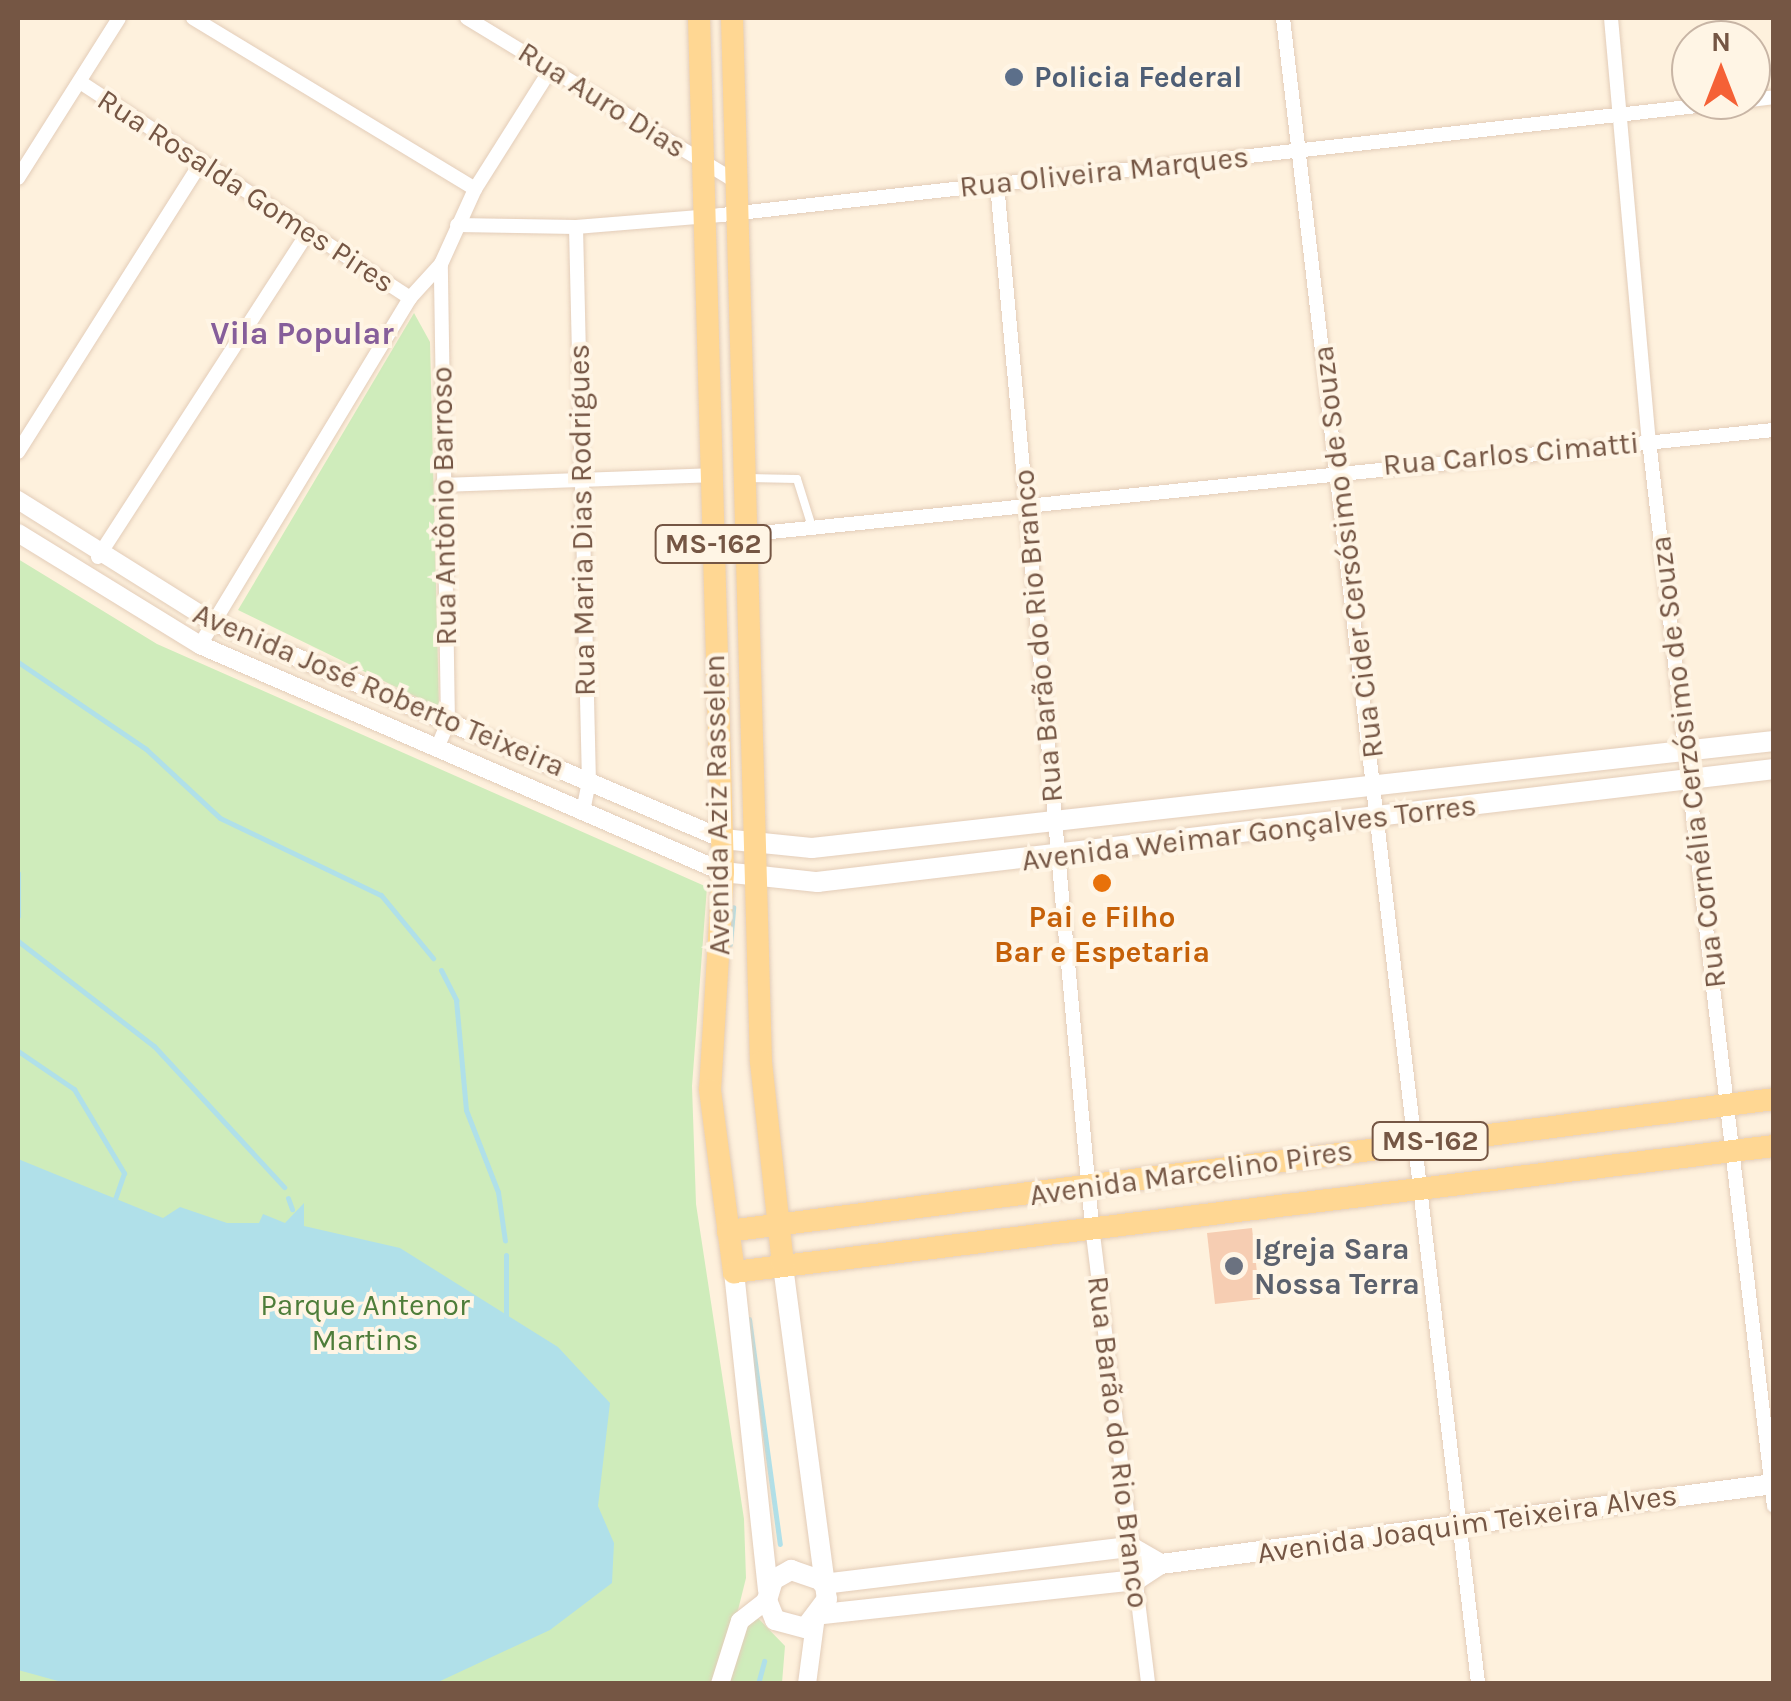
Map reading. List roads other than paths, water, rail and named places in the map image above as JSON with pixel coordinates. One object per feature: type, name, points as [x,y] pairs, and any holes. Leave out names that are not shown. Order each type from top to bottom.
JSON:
[{"type":"main road","name":"Avenida Aziz Rasselen","points":[[698,18],[702,162],[720,214],[742,479],[758,845],[761,1062],[821,1582],[819,1618]]},
{"type":"main road","name":"Avenida Aziz Rasselen","points":[[732,18],[737,182],[720,214],[710,475],[724,872],[710,1090],[734,1272],[767,1595]]},
{"type":"main road","name":"Avenida Weimar Gonçalves Torres","points":[[758,845],[812,848],[1055,824],[1774,741]]},
{"type":"main road","name":"Avenida Weimar Gonçalves Torres","points":[[724,872],[759,880],[817,882],[1058,857],[1774,770]]},
{"type":"main road","name":"Avenida José Roberto Teixeira","points":[[722,839],[758,845]]},
{"type":"main road","name":"Avenida Marcelino Pires","points":[[728,1231],[1774,1100]]},
{"type":"main road","name":"Avenida Marcelino Pires","points":[[734,1272],[1774,1146]]},
{"type":"main road","name":"Avenida Joaquim Teixeira Alves","points":[[1136,1580],[1161,1564],[1772,1484]]},
{"type":"main road","points":[[1136,1580],[819,1618],[784,1627],[767,1595],[791,1570],[821,1582],[1131,1547],[1161,1564]]},
{"type":"main road","points":[[1095,1552],[1100,1583]]},
{"type":"street","points":[[18,178],[83,84],[119,18]]},
{"type":"street","points":[[193,18],[476,188]]},
{"type":"street","name":"Rua Auro Dias","points":[[467,18],[737,182]]},
{"type":"street","name":"Rua Cider Cersósimo de Souza","points":[[1283,18],[1340,470],[1478,1684]]},
{"type":"street","name":"Rua Cornélia Cerzósimo de Souza","points":[[1610,18],[1650,442],[1774,1506]]},
{"type":"street","points":[[200,645],[211,621],[410,298],[440,264],[476,188],[550,69]]},
{"type":"street","name":"Rua Rosalda Gomes Pires","points":[[83,84],[410,298]]},
{"type":"street","name":"Rua Oliveira Marques","points":[[457,226],[576,227],[720,214],[1671,109]]},
{"type":"street","points":[[18,452],[201,163]]},
{"type":"street","name":"Rua Barão do Rio Branco","points":[[996,184],[1088,1187],[1148,1684]]},
{"type":"street","name":"Rua Maria Dias Rodrigues","points":[[576,227],[579,484],[589,781],[583,811]]},
{"type":"street","points":[[98,556],[308,232]]},
{"type":"street","name":"Rua Antônio Barroso","points":[[438,746],[448,723],[440,264]]},
{"type":"street","name":"Rua Carlos Cimatti","points":[[712,538],[1340,470],[1774,430]]},
{"type":"street","points":[[442,485],[579,484],[710,475]]},
{"type":"street","name":"Avenida José Roberto Teixeira","points":[[18,500],[98,556],[211,621],[722,839]]},
{"type":"street","name":"Avenida José Roberto Teixeira","points":[[18,532],[200,645],[724,872]]},
{"type":"street","points":[[720,1684],[740,1620],[767,1595]]},
{"type":"street","points":[[807,1684],[819,1618]]},
{"type":"lane","points":[[742,479],[797,479],[812,528]]},
{"type":"water","points":[[18,1159],[163,1218],[180,1207],[227,1223],[259,1223],[263,1214],[285,1223],[304,1203],[304,1226],[400,1248],[558,1347],[610,1403],[598,1506],[614,1543],[612,1583],[550,1630],[436,1683],[69,1684],[18,1670]]},
{"type":"waterway","points":[[18,662],[146,749],[220,818],[381,895],[433,958]]},
{"type":"waterway","points":[[18,873],[18,916]]},
{"type":"waterway","points":[[730,944],[733,907]]},
{"type":"waterway","points":[[18,941],[154,1046],[284,1187]]},
{"type":"waterway","points":[[441,970],[456,1000],[466,1110],[498,1192],[505,1241]]},
{"type":"waterway","points":[[18,1051],[74,1089],[124,1173],[114,1202]]},
{"type":"waterway","points":[[288,1198],[292,1209]]},
{"type":"waterway","points":[[506,1255],[506,1318]]},
{"type":"waterway","points":[[749,1319],[780,1544]]},
{"type":"waterway","points":[[758,1684],[764,1661]]},
{"type":"place","name":"Policia Federal","points":[[1014,77]]},
{"type":"place","name":"Pai e Filho Bar e Espetaria","points":[[1102,883]]},
{"type":"place","name":"Igreja Sara Nossa Terra","points":[[1234,1266]]},
{"type":"district","name":"Vila Popular","points":[[302,334]]},
{"type":"park label","name":"Parque Antenor Martins","points":[[365,1322]]}]
